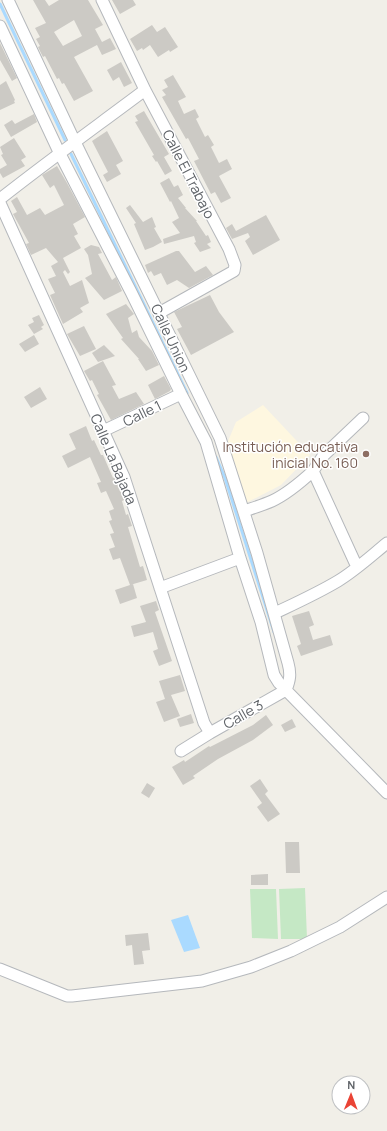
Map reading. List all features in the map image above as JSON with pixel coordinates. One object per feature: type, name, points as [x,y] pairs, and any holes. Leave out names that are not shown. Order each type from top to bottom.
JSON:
[{"type":"street","name":"Calle Union","points":[[8,0],[75,142],[220,438],[275,613],[291,674],[286,690]]},
{"type":"street","name":"Calle El Trabajo","points":[[102,0],[145,90],[229,249],[235,265],[234,271],[159,313]]},
{"type":"street","points":[[0,26],[59,152],[206,442],[240,558],[261,622],[274,675],[279,683],[387,793]]},
{"type":"street","points":[[0,199],[59,152],[75,142],[145,90]]},
{"type":"street","name":"Calle La Bajada","points":[[0,203],[129,490],[204,723]]},
{"type":"street","name":"Calle 1","points":[[103,431],[181,394]]},
{"type":"street","points":[[244,511],[270,502],[279,497],[313,471],[323,456],[363,418]]},
{"type":"street","points":[[313,471],[357,567]]},
{"type":"street","points":[[275,613],[339,580],[387,543]]},
{"type":"street","points":[[160,588],[240,558]]},
{"type":"street","name":"Calle 3","points":[[204,723],[210,733],[286,690]]},
{"type":"street","points":[[181,751],[210,733]]},
{"type":"street","points":[[0,969],[67,996],[202,981],[251,967],[291,951],[340,927],[387,897]]},
{"type":"shaded area","points":[[263,405],[310,455],[281,485],[246,503],[226,446],[236,422]]},
{"type":"green space","points":[[305,888],[307,939],[281,939],[279,889]]},
{"type":"green space","points":[[250,889],[276,889],[278,939],[252,938]]},
{"type":"water","points":[[188,915],[200,948],[184,952],[171,920]]},
{"type":"building","points":[[33,0],[45,0],[49,6],[59,0],[88,0],[103,25],[95,29],[102,42],[110,38],[116,49],[102,55],[97,45],[74,57],[93,91],[74,101],[64,83],[62,84],[59,78],[57,79],[45,56],[43,57],[38,47],[40,46],[36,39],[40,37],[35,28],[46,23]],"holes":[[[74,20],[82,36],[63,46],[54,32]]]},
{"type":"building","points":[[112,0],[133,0],[136,5],[120,14]]},
{"type":"building","points":[[152,25],[157,32],[165,27],[178,47],[170,52],[169,50],[158,57],[150,45],[143,50],[142,48],[137,51],[130,39]]},
{"type":"building","points":[[0,43],[17,78],[12,81],[0,60]]},
{"type":"building","points":[[121,62],[132,83],[124,87],[119,77],[113,81],[107,70]]},
{"type":"building","points":[[173,75],[186,97],[178,101],[184,114],[195,109],[199,117],[196,119],[205,137],[208,135],[214,145],[211,147],[219,163],[227,159],[232,169],[219,176],[231,198],[221,203],[215,192],[211,194],[194,161],[199,159],[188,138],[186,139],[162,97],[166,95],[162,90],[168,87],[164,80]]},
{"type":"building","points":[[6,81],[15,103],[0,110],[0,85]]},
{"type":"building","points":[[144,111],[169,154],[164,157],[172,171],[165,175],[157,161],[156,162],[152,156],[154,155],[135,122],[138,121],[135,116]]},
{"type":"building","points":[[34,114],[37,122],[11,137],[4,125],[12,120],[15,124]]},
{"type":"building","points":[[107,131],[123,161],[116,165],[121,174],[107,182],[103,175],[108,172],[92,141]]},
{"type":"building","points":[[14,138],[26,157],[21,160],[25,166],[3,178],[0,173],[0,169],[7,165],[1,155],[3,154],[0,147]]},
{"type":"building","points":[[57,166],[85,217],[73,224],[78,234],[74,236],[81,248],[63,258],[70,272],[68,274],[65,270],[63,272],[70,286],[82,280],[89,303],[80,308],[83,312],[63,324],[50,295],[55,293],[48,279],[56,276],[51,266],[58,262],[46,248],[31,255],[26,244],[29,243],[13,214],[17,212],[11,201],[17,197],[27,215],[40,208],[45,215],[64,205],[54,185],[50,188],[42,175]]},
{"type":"building","points":[[169,178],[174,187],[178,185],[183,195],[178,198],[197,221],[206,236],[208,235],[211,242],[207,244],[211,248],[200,252],[194,243],[196,242],[194,236],[164,244],[163,239],[180,233],[172,222],[179,218],[160,183]]},
{"type":"building","points":[[130,205],[143,222],[152,217],[156,227],[154,228],[162,242],[145,250],[134,224],[136,223],[126,208]]},
{"type":"building","points":[[266,215],[280,240],[253,255],[245,241],[250,237],[248,233],[232,239],[226,228],[232,224],[236,231]]},
{"type":"building","points":[[91,245],[99,247],[102,253],[98,254],[112,280],[116,277],[122,291],[104,300],[85,278],[92,274],[88,255],[84,249]]},
{"type":"building","points":[[179,251],[195,272],[206,266],[213,275],[189,288],[177,280],[167,285],[161,273],[154,276],[151,271],[148,273],[145,265]]},
{"type":"building","points":[[210,295],[219,312],[234,332],[191,355],[177,329],[182,327],[174,312]]},
{"type":"building","points":[[126,304],[134,314],[128,318],[132,333],[137,330],[139,337],[152,351],[159,365],[146,371],[139,359],[121,339],[123,338],[106,314]]},
{"type":"building","points":[[39,315],[44,325],[41,327],[43,329],[34,334],[28,325],[34,322],[32,318]]},
{"type":"building","points":[[84,326],[96,349],[80,356],[67,334]]},
{"type":"building","points":[[34,335],[39,344],[25,352],[19,344]]},
{"type":"building","points":[[104,345],[115,356],[98,362],[92,353]]},
{"type":"building","points":[[103,361],[116,385],[112,386],[119,399],[136,392],[144,404],[111,420],[97,395],[99,394],[92,380],[90,381],[84,371]]},
{"type":"building","points":[[164,376],[171,389],[155,399],[148,385]]},
{"type":"building","points":[[40,387],[47,399],[31,408],[24,397]]},
{"type":"building","points":[[86,426],[92,441],[94,440],[101,455],[103,455],[113,478],[115,477],[124,500],[122,501],[126,515],[128,514],[132,526],[128,527],[140,567],[143,566],[147,580],[130,585],[120,558],[113,560],[109,549],[115,547],[110,534],[114,533],[109,521],[112,520],[109,511],[114,509],[106,491],[101,493],[97,483],[101,482],[90,457],[68,468],[62,456],[76,449],[69,434]]},
{"type":"building","points":[[133,584],[137,598],[120,604],[115,590]]},
{"type":"building","points":[[156,601],[159,610],[155,612],[172,661],[159,666],[153,651],[158,649],[153,632],[134,637],[131,626],[146,622],[140,606]]},
{"type":"building","points":[[309,611],[314,625],[309,627],[313,640],[330,635],[333,645],[301,656],[297,646],[301,644],[292,616]]},
{"type":"building","points":[[180,675],[185,691],[171,695],[180,716],[164,722],[156,702],[165,699],[159,681]]},
{"type":"building","points":[[191,714],[194,723],[180,727],[177,719]]},
{"type":"building","points":[[266,715],[273,725],[253,740],[218,759],[193,776],[195,778],[183,785],[172,767],[184,760],[185,762],[209,746],[210,747],[253,725]]},
{"type":"building","points":[[292,719],[296,727],[285,732],[281,725]]},
{"type":"building","points":[[260,779],[268,791],[265,794],[280,814],[268,822],[257,807],[262,803],[250,786]]},
{"type":"building","points":[[147,783],[155,788],[149,798],[141,793]]},
{"type":"building","points":[[285,842],[299,842],[300,873],[286,873]]},
{"type":"building","points":[[268,874],[268,885],[251,885],[251,875]]},
{"type":"building","points":[[148,933],[150,950],[142,951],[144,964],[134,965],[132,945],[126,946],[125,935]]},
{"type":"waterway","points":[[0,4],[65,140]]},
{"type":"waterway","points":[[71,154],[187,393]]},
{"type":"waterway","points":[[216,457],[225,478],[274,632]]},
{"type":"place","name":"Institución educativa inicial No. 160","points":[[366,454]]}]
